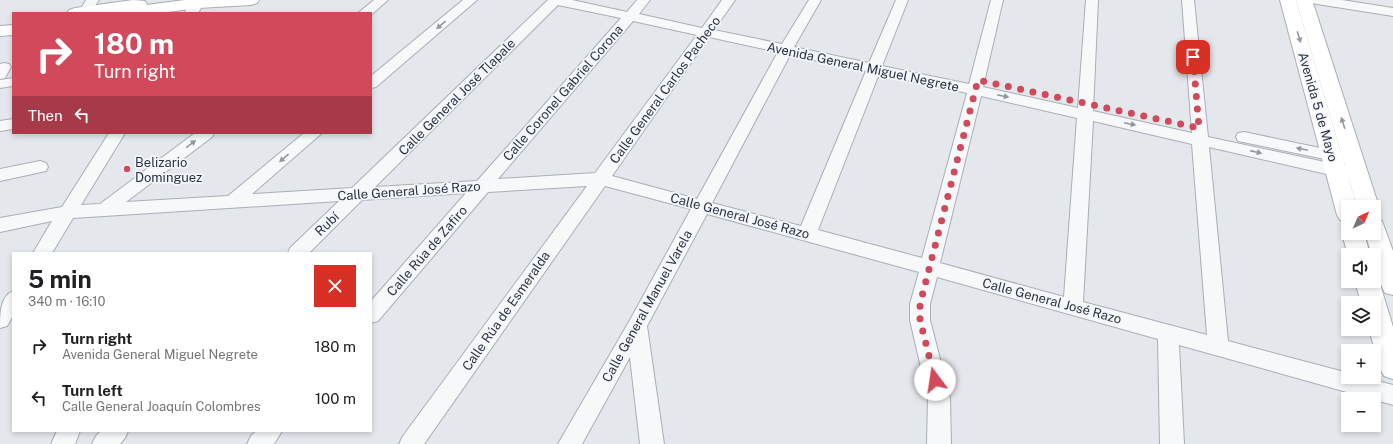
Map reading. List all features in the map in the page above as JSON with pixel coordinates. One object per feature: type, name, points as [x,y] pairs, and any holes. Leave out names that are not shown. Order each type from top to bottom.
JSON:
[{"type":"street","points":[[84,8],[170,0]]},
{"type":"street","points":[[134,12],[251,0]]},
{"type":"street","points":[[366,12],[382,0]]},
{"type":"street","points":[[372,83],[471,0]]},
{"type":"street","name":"Avenida General Miguel Negrete","points":[[554,0],[636,9]]},
{"type":"street","name":"Calle General José Tlapale","points":[[358,195],[554,0]]},
{"type":"street","name":"Avenida General Miguel Negrete","points":[[592,0],[636,9],[709,30],[977,85],[1357,168]]},
{"type":"street","name":"Calle General Carlos Pacheco","points":[[600,179],[709,30],[729,0]]},
{"type":"street","name":"Calle General Manuel Varela","points":[[570,444],[637,326],[788,46],[815,0]]},
{"type":"street","points":[[807,234],[902,0]]},
{"type":"street","points":[[940,444],[939,398],[920,320],[920,304],[977,85],[997,0]]},
{"type":"street","points":[[1073,307],[1092,0]]},
{"type":"street","points":[[1188,0],[1218,347]]},
{"type":"street","name":"Avenida 5 de Mayo","points":[[1288,0],[1344,200]]},
{"type":"street","name":"Avenida 5 de Mayo","points":[[1304,0],[1366,200]]},
{"type":"street","points":[[1317,0],[1393,12]]},
{"type":"street","name":"Calle Coronel Gabriel Corona","points":[[483,186],[636,9]]},
{"type":"street","points":[[0,24],[12,22]]},
{"type":"street","points":[[0,32],[12,30]]},
{"type":"street","points":[[0,84],[12,82]]},
{"type":"street","points":[[1316,96],[1335,100]]},
{"type":"street","points":[[0,126],[12,124]]},
{"type":"street","points":[[43,252],[116,134]]},
{"type":"street","points":[[104,210],[205,134]]},
{"type":"street","points":[[231,203],[313,134]]},
{"type":"street","points":[[0,175],[40,167]]},
{"type":"street","name":"Calle General José Razo","points":[[0,225],[68,212],[600,179],[807,234],[1393,395]]},
{"type":"street","name":"Calle Rúa de Esmeralda","points":[[411,444],[600,179]]},
{"type":"street","name":"Calle Rúa de Zafiro","points":[[372,314],[483,186]]},
{"type":"street","name":"Rubí","points":[[298,252],[358,195]]},
{"type":"street","points":[[1381,271],[1393,286]]},
{"type":"street","points":[[0,320],[12,301]]},
{"type":"street","points":[[637,326],[652,444]]},
{"type":"street","points":[[1381,328],[1393,368]]},
{"type":"street","points":[[1168,333],[1172,444]]},
{"type":"street","points":[[63,444],[69,432]]},
{"type":"street","points":[[104,444],[116,432]]},
{"type":"street","points":[[259,444],[270,432]]},
{"type":"place","name":"Belizario Dominguez","points":[[127,169]]},
{"type":"route","points":[[935,380],[920,320],[920,304],[978,80],[1199,128],[1193,57]]}]
